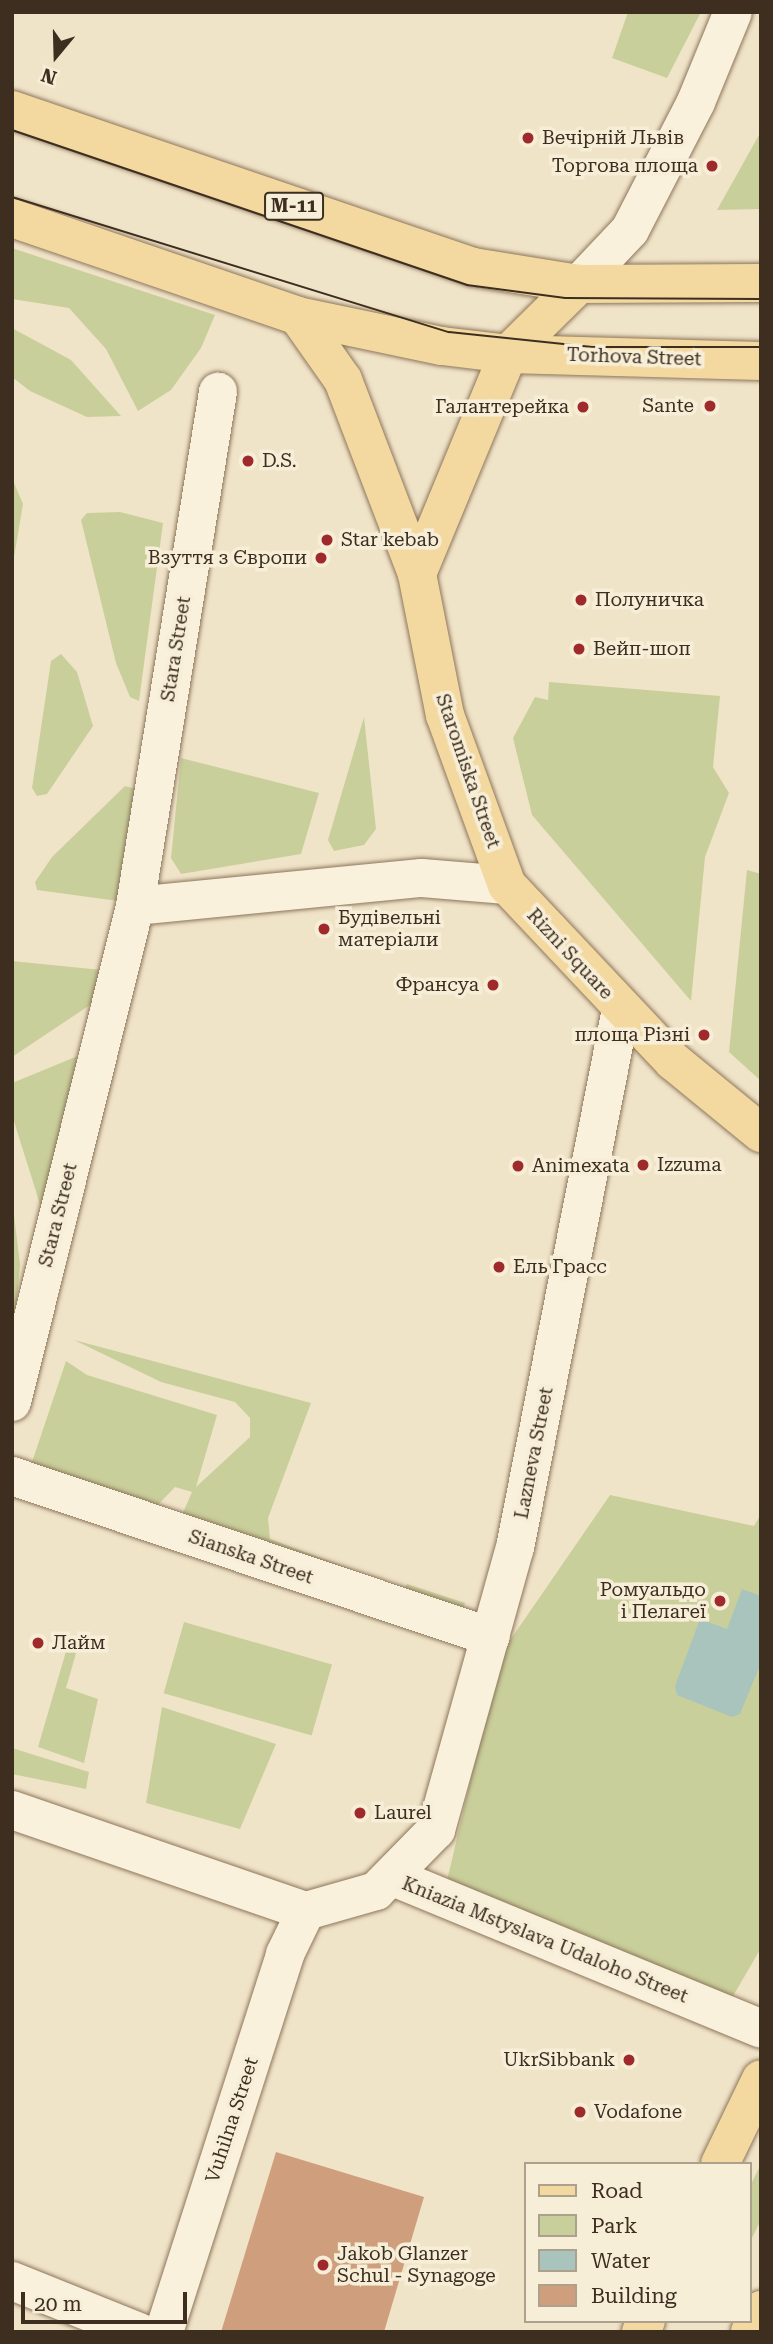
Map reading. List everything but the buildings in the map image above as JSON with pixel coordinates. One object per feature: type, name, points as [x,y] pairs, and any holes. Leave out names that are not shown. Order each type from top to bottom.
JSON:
[{"type":"main road","name":"М-11","points":[[12,110],[472,267],[579,284],[761,283]]},
{"type":"main road","name":"Torhova Street","points":[[12,218],[298,316],[508,354],[761,360]]},
{"type":"main road","points":[[417,574],[508,354],[579,284]]},
{"type":"main road","name":"Staromiska Street","points":[[298,316],[342,380],[417,574],[445,715],[507,885]]},
{"type":"main road","name":"Rizni Square","points":[[507,885],[621,1009],[761,1133]]},
{"type":"main road","points":[[721,2162],[761,2080]]},
{"type":"main road","points":[[750,2332],[761,2310]]},
{"type":"street","points":[[579,284],[630,230],[696,102],[733,12]]},
{"type":"street","name":"Stara Street","points":[[12,1402],[135,906],[218,392]]},
{"type":"street","points":[[135,906],[422,878],[507,885]]},
{"type":"street","name":"Lazneva Street","points":[[393,1877],[436,1830],[515,1548],[621,1009]]},
{"type":"street","name":"Sianska Street","points":[[12,1476],[491,1637]]},
{"type":"street","points":[[12,1810],[306,1911]]},
{"type":"street","name":"Kniazia Mstyslava Udaloho Street","points":[[306,1911],[376,1891],[393,1877],[761,2029]]},
{"type":"street","name":"Vuhilna Street","points":[[164,2332],[285,1954],[306,1911]]},
{"type":"street","points":[[12,2281],[139,2332]]},
{"type":"green space","points":[[628,12],[701,12],[667,78],[612,58]]},
{"type":"green space","points":[[759,135],[761,209],[717,210]]},
{"type":"green space","points":[[12,248],[215,315],[201,348],[171,390],[138,411],[106,349],[69,308],[12,299]]},
{"type":"green space","points":[[12,328],[71,360],[121,416],[87,417],[30,391],[12,377]]},
{"type":"green space","points":[[12,478],[23,504],[12,569]]},
{"type":"green space","points":[[120,512],[163,523],[139,701],[130,697],[116,663],[81,520],[87,513]]},
{"type":"green space","points":[[61,654],[77,672],[93,726],[47,794],[37,796],[32,788],[51,661]]},
{"type":"green space","points":[[549,682],[720,696],[713,767],[729,793],[705,857],[691,1001],[532,815],[513,738],[535,697],[548,700]]},
{"type":"green space","points":[[364,717],[376,829],[364,845],[334,851],[328,840]]},
{"type":"green space","points":[[181,758],[319,793],[301,854],[181,874],[171,858]]},
{"type":"green space","points":[[125,786],[136,789],[118,901],[37,890],[35,882],[52,857]]},
{"type":"green space","points":[[747,870],[761,874],[761,1081],[729,1052]]},
{"type":"green space","points":[[12,961],[112,971],[99,999],[12,1057]]},
{"type":"green space","points":[[95,1049],[43,1214],[12,1115],[12,1083]]},
{"type":"green space","points":[[12,1199],[20,1264],[12,1358]]},
{"type":"green space","points":[[74,1340],[311,1403],[268,1518],[270,1539],[404,1589],[407,1584],[465,1603],[452,1642],[179,1522],[192,1492],[175,1487],[154,1509],[31,1465],[66,1361],[87,1375],[217,1415],[196,1487],[250,1437],[250,1418],[235,1402],[161,1382]]},
{"type":"green space","points":[[610,1495],[754,1526],[761,1514],[761,1948],[729,2003],[446,1885],[500,1655]]},
{"type":"green space","points":[[184,1622],[332,1664],[312,1736],[164,1693]]},
{"type":"green space","points":[[67,1648],[77,1650],[66,1688],[98,1699],[84,1763],[38,1747]]},
{"type":"green space","points":[[162,1707],[276,1744],[240,1829],[146,1803]]},
{"type":"green space","points":[[12,1748],[89,1772],[86,1789],[12,1774]]},
{"type":"green space","points":[[761,2164],[761,2220],[752,2238],[752,2182]]},
{"type":"water","points":[[742,1589],[761,1596],[761,1663],[740,1714],[732,1717],[677,1695],[675,1686],[700,1619],[727,1629]]},
{"type":"tram line","points":[[12,130],[467,285],[565,298],[761,299]]},
{"type":"tram line","points":[[12,197],[449,332],[592,347],[761,347]]},
{"type":"place","name":"Вечірній Львів","points":[[528,138]]},
{"type":"place","name":"Торгова площа","points":[[712,166]]},
{"type":"place","name":"Sante","points":[[710,406]]},
{"type":"place","name":"Галантерейка","points":[[583,407]]},
{"type":"place","name":"D.S.","points":[[248,461]]},
{"type":"place","name":"Star kebab","points":[[327,540]]},
{"type":"place","name":"Взуття з Європи","points":[[321,558]]},
{"type":"place","name":"Полуничка","points":[[581,600]]},
{"type":"place","name":"Вейп-шоп","points":[[579,649]]},
{"type":"place","name":"Будівельні матеріали","points":[[324,929]]},
{"type":"place","name":"Франсуа","points":[[493,985]]},
{"type":"place","name":"площа Різні","points":[[704,1035]]},
{"type":"place","name":"Izzuma","points":[[643,1165]]},
{"type":"place","name":"Animexata","points":[[518,1166]]},
{"type":"place","name":"Ель Грасс","points":[[499,1267]]},
{"type":"place","name":"Ромуальдо і Пелагеї","points":[[720,1601]]},
{"type":"place","name":"Лайм","points":[[38,1643]]},
{"type":"place","name":"Laurel","points":[[360,1813]]},
{"type":"place","name":"UkrSibbank","points":[[629,2060]]},
{"type":"place","name":"Vodafone","points":[[580,2112]]},
{"type":"place","name":"Jakob Glanzer Schul - Synagoge","points":[[323,2265]]}]
